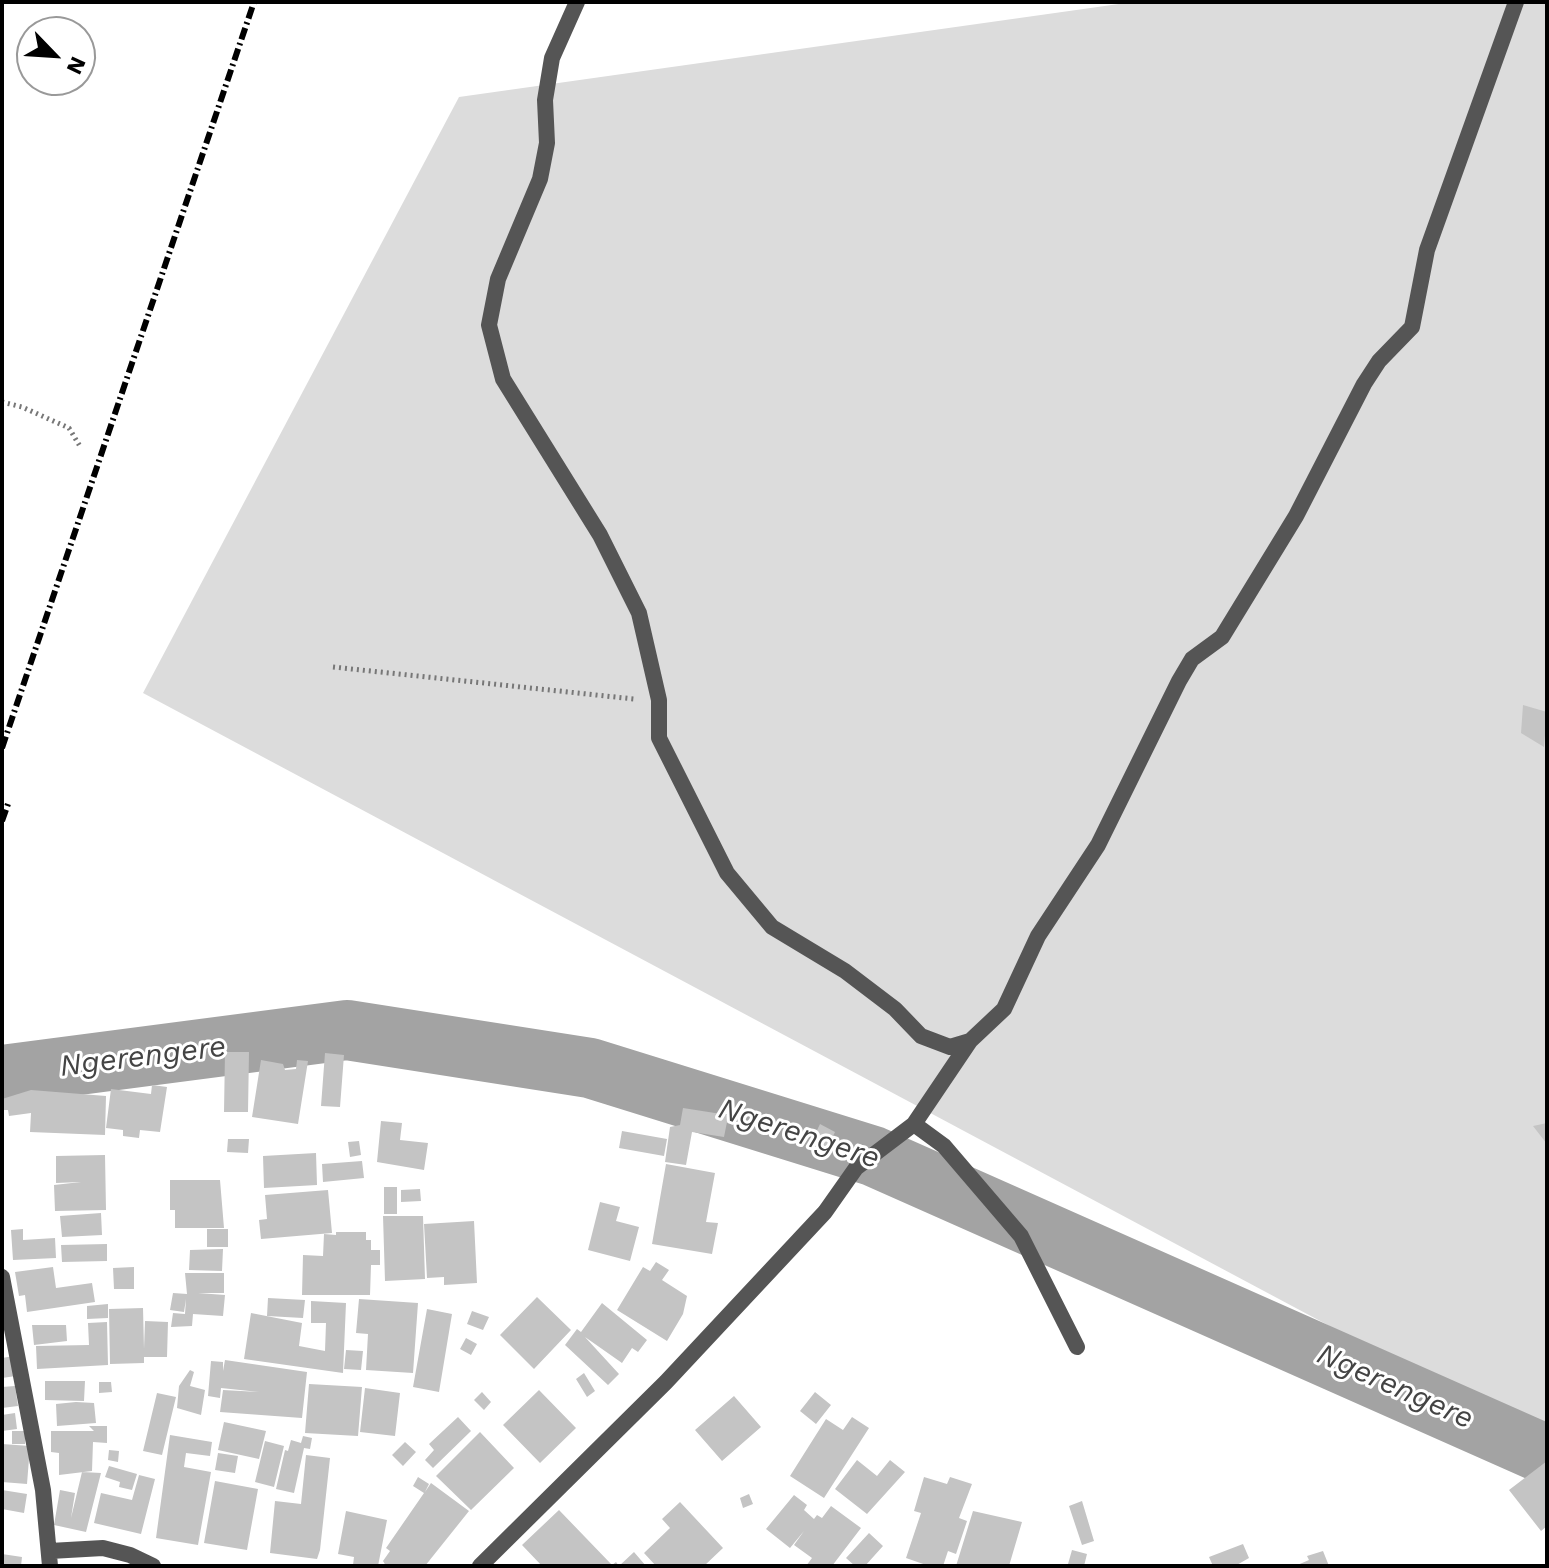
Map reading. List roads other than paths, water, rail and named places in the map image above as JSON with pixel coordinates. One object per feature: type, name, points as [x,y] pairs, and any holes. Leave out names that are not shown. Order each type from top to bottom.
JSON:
[{"type":"street","points":[[577,2],[552,58],[545,100],[547,143],[540,179],[498,279],[489,325],[503,379],[600,535],[639,613],[659,700],[659,738],[727,873],[772,927],[845,971],[895,1009],[921,1036],[950,1047],[970,1041]]},
{"type":"street","points":[[480,1566],[666,1382],[825,1212],[856,1168],[914,1124],[970,1041],[1004,1009],[1038,936],[1098,845],[1192,659],[1222,637],[1296,516],[1371,372],[1412,327],[1427,250],[1516,2]]},
{"type":"street","points":[[914,1124],[944,1146],[1021,1236],[1077,1347]]},
{"type":"street","points":[[2,1277],[43,1490],[50,1558],[103,1548],[130,1555],[153,1566]]},
{"type":"waterway","name":"Ngerengere","points":[[2,1075],[347,1030],[590,1068],[873,1156],[1547,1455]]},
{"type":"railway","points":[[2,748],[254,2]]},
{"type":"railway","points":[[2,821],[9,801]]}]
